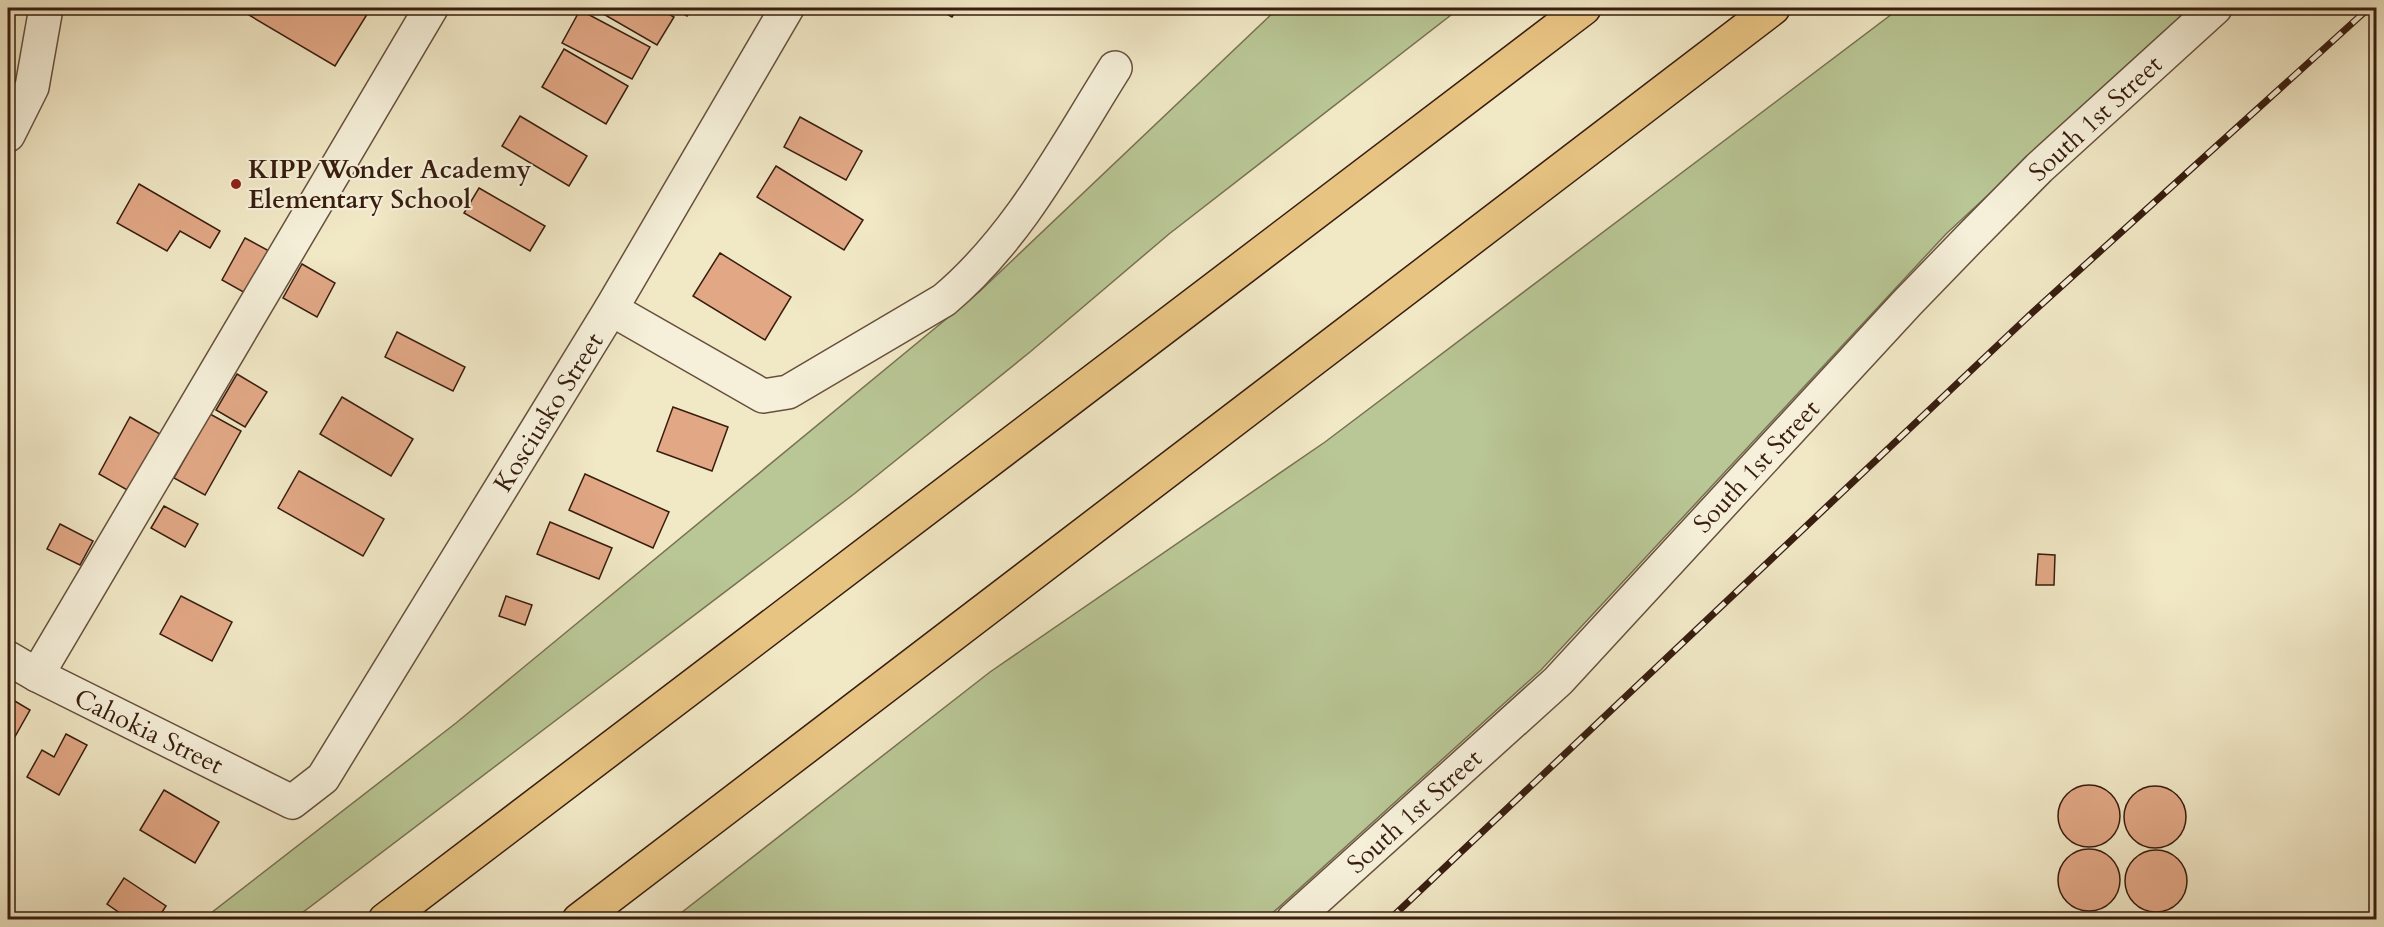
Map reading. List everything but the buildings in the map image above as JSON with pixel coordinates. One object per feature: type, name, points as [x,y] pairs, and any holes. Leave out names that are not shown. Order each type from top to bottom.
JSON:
[{"type":"highway","points":[[385,920],[1584,8]]},
{"type":"highway","points":[[579,920],[1773,8]]},
{"type":"street","points":[[8,135],[20,85],[46,8]]},
{"type":"street","points":[[37,675],[431,8]]},
{"type":"street","name":"Kosciusko Street","points":[[292,802],[323,778],[611,309],[787,8]]},
{"type":"street","name":"South 1st Street","points":[[1293,920],[1558,681],[1960,248],[2039,168],[2215,8]]},
{"type":"street","points":[[611,309],[763,396],[788,392],[944,300],[961,286],[1018,222],[1115,68]]},
{"type":"street","name":"Cahokia Street","points":[[8,658],[37,675],[292,802]]},
{"type":"green space","points":[[1278,8],[1460,8],[1169,234],[1030,352],[854,494],[294,919],[202,920],[456,723],[979,292]]},
{"type":"green space","points":[[1900,8],[2190,8],[1946,234],[1541,670],[1266,919],[672,920],[990,672],[1325,442]]},
{"type":"railway","points":[[1389,920],[2033,312],[2369,8]]},
{"type":"place","name":"KIPP Wonder Academy Elementary School","points":[[236,184]]}]
